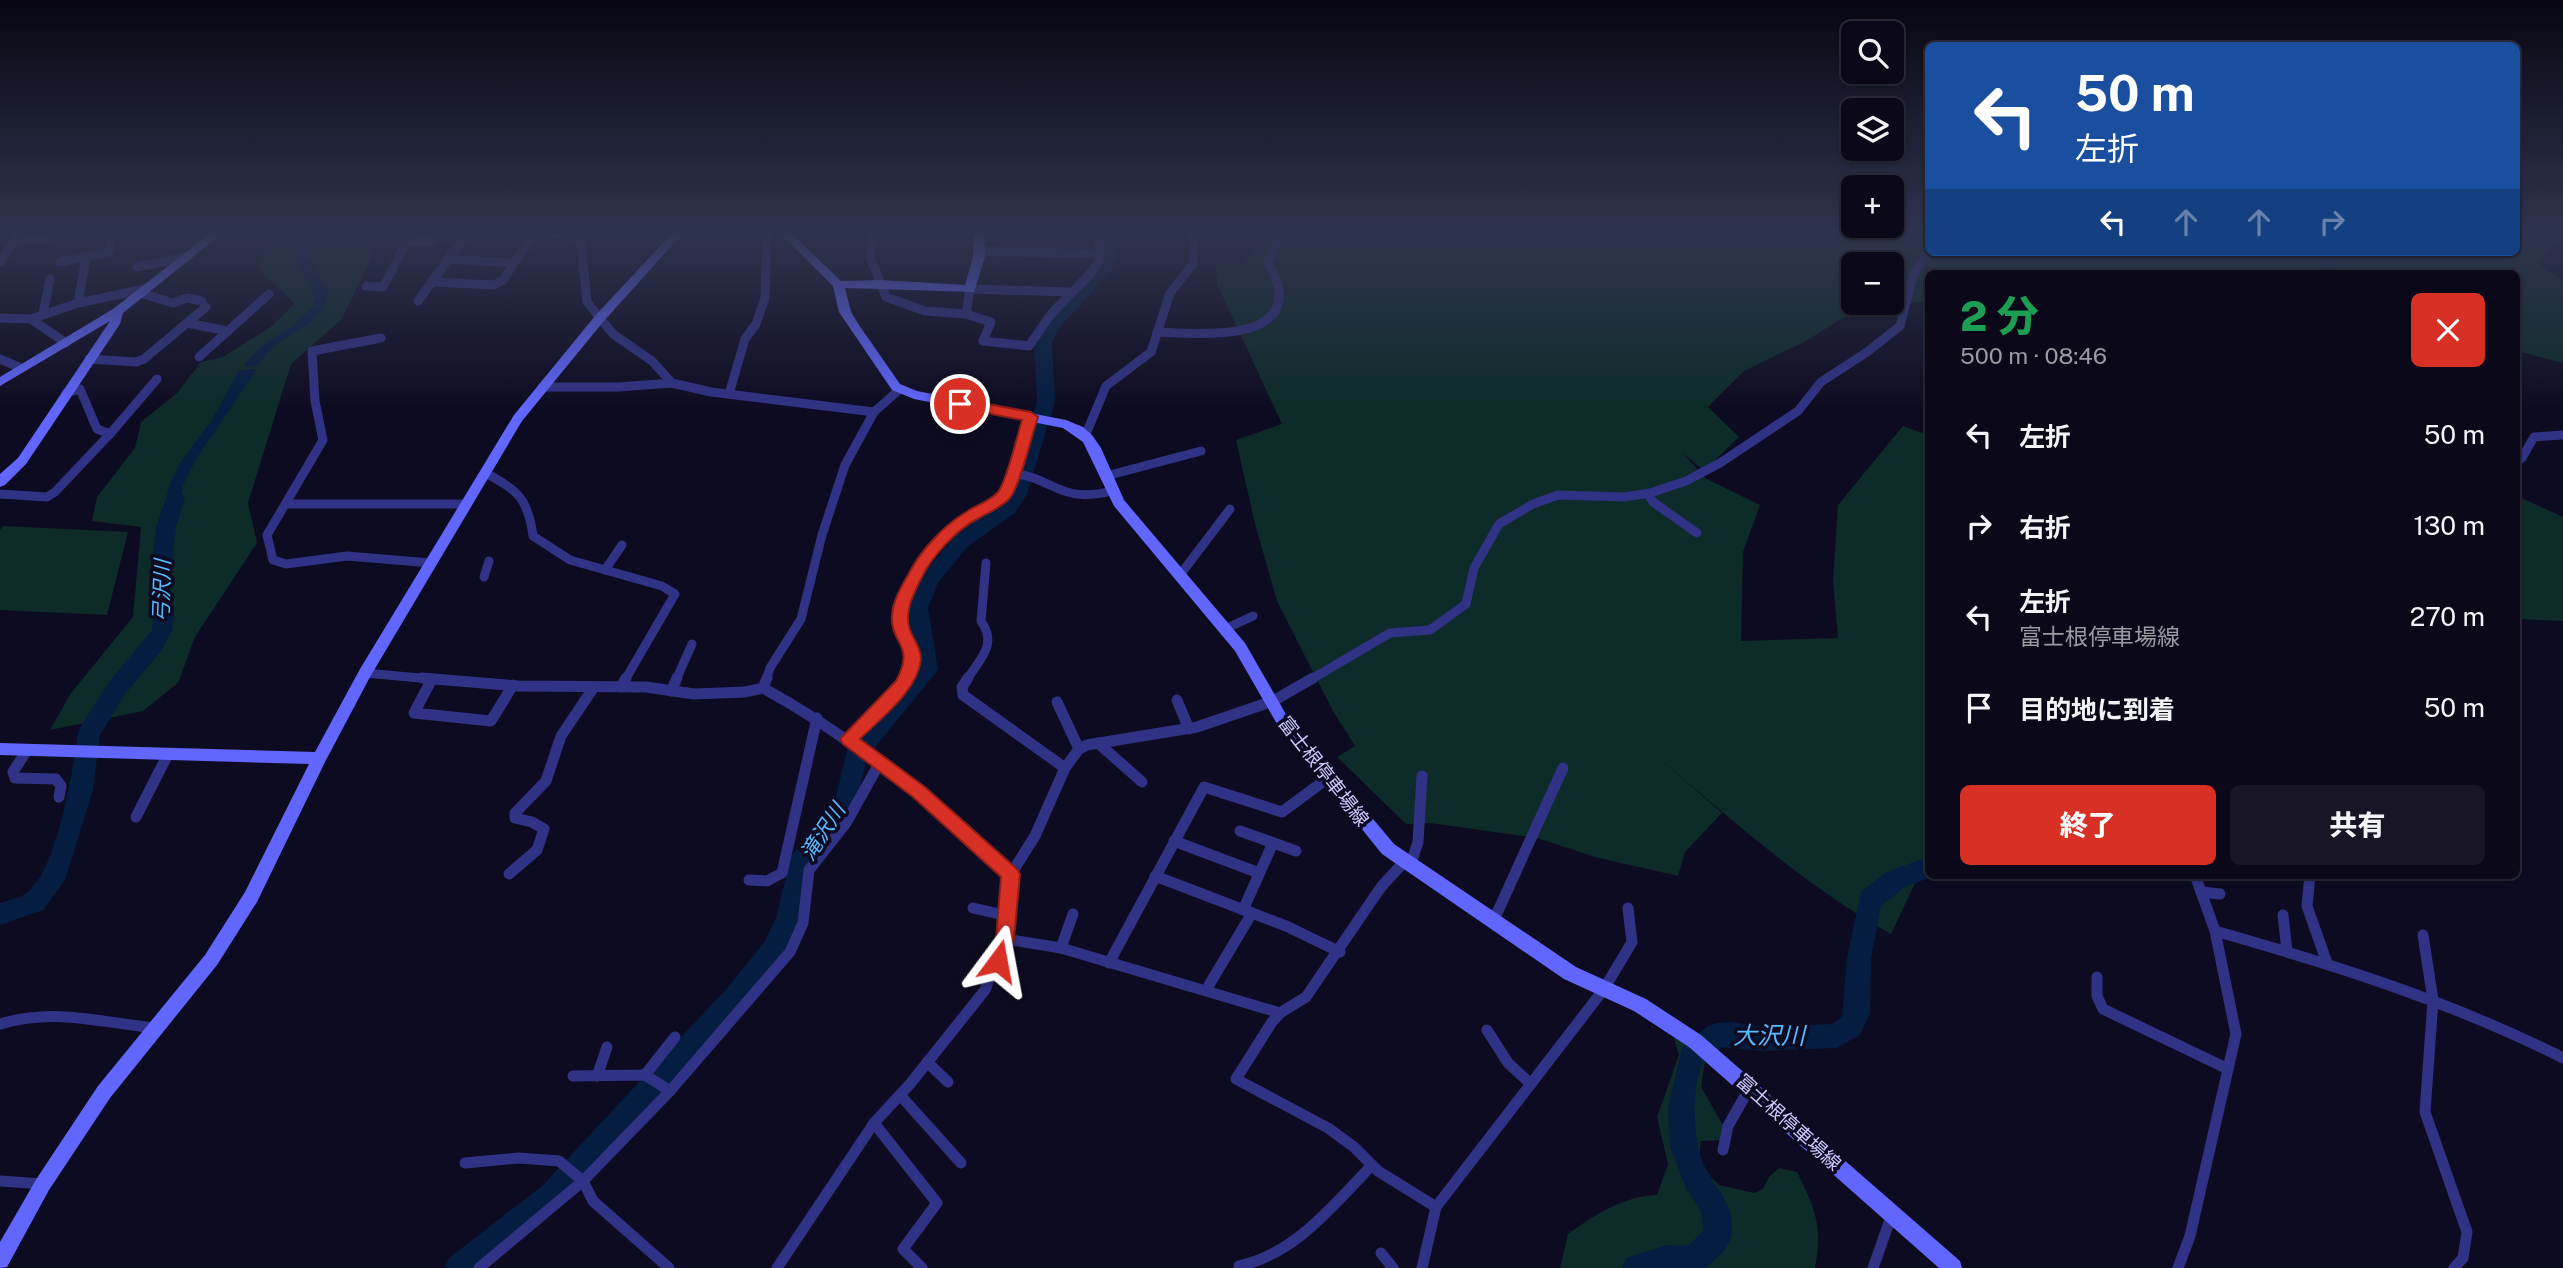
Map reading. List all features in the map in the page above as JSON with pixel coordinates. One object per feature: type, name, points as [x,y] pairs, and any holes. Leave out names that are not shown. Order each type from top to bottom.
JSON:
[{"type":"street","points":[[43,314],[48,291]]},
{"type":"street","points":[[78,303],[80,291]]},
{"type":"street","points":[[0,318],[31,319],[78,303],[142,291]]},
{"type":"street","points":[[89,359],[136,362],[144,359],[187,323],[204,304],[187,298],[173,303],[143,291]]},
{"type":"street","points":[[0,382],[117,313],[143,291]]},
{"type":"street","points":[[418,301],[425,291]]},
{"type":"street","points":[[586,291],[587,302],[599,319],[630,348],[652,361],[672,383]]},
{"type":"street","points":[[0,1260],[43,1184],[104,1091],[211,960],[239,917],[365,673],[518,418],[625,291]]},
{"type":"street","points":[[729,394],[745,339],[757,325],[768,291]]},
{"type":"street","points":[[840,291],[849,319],[900,389],[914,396],[1066,424],[1086,434],[1106,386],[1151,352],[1171,291]]},
{"type":"street","points":[[883,291],[886,297],[913,310],[933,314],[966,314],[991,321],[983,341],[1026,347],[1071,292]]},
{"type":"street","points":[[966,314],[970,291]]},
{"type":"street","points":[[1043,291],[1071,292]]},
{"type":"street","points":[[1157,332],[1237,334],[1264,322],[1280,297],[1278,291]]},
{"type":"street","points":[[776,1268],[874,1123],[985,990],[1005,939],[1011,874],[1035,836],[1065,768],[1079,749],[1098,743],[1218,722],[1273,701],[1390,633],[1430,630],[1466,604],[1474,568],[1499,524],[1533,504],[1558,495],[1624,497],[1648,494],[1686,481],[1798,411],[1821,382],[1867,352],[1900,326],[1905,315],[1908,291]]},
{"type":"street","points":[[199,357],[269,294]]},
{"type":"street","points":[[0,482],[22,461],[116,321],[117,313]]},
{"type":"street","points":[[31,319],[66,343]]},
{"type":"street","points":[[187,323],[228,331]]},
{"type":"street","points":[[381,338],[312,351],[315,401],[323,440],[288,504],[267,535],[273,560],[286,564],[347,556],[431,562]]},
{"type":"street","points":[[0,359],[21,368]]},
{"type":"street","points":[[0,494],[47,496],[55,492],[157,379]]},
{"type":"street","points":[[542,387],[618,387],[672,383],[729,394],[874,412]]},
{"type":"street","points":[[66,393],[80,389],[97,429],[110,434]]},
{"type":"street","points":[[763,688],[770,668],[801,619],[841,474],[859,435],[874,412],[900,389]]},
{"type":"street","points":[[851,741],[901,686],[908,674],[913,661],[912,649],[902,629],[900,616],[904,598],[917,572],[941,541],[957,526],[973,514],[989,508],[1005,494],[1031,417]]},
{"type":"street","name":"富士根停車場線","points":[[1086,434],[1093,444],[1112,491],[1253,665],[1294,736],[1371,832],[1407,864],[1570,973],[1640,1005],[1695,1041],[1953,1268]]},
{"type":"street","points":[[2520,460],[2535,437],[2563,435]]},
{"type":"street","points":[[1106,476],[1201,451]]},
{"type":"street","points":[[486,473],[516,491],[530,508],[533,536],[569,559],[662,586],[675,594],[621,687]]},
{"type":"street","points":[[1012,473],[1031,474],[1070,495],[1085,497],[1112,491]]},
{"type":"street","points":[[1648,494],[1653,502],[1698,533]]},
{"type":"street","points":[[288,504],[467,504]]},
{"type":"street","points":[[1180,575],[1230,509]]},
{"type":"street","points":[[605,570],[622,545]]},
{"type":"street","points":[[484,578],[489,561]]},
{"type":"street","points":[[986,563],[981,621],[989,632],[990,643],[962,687],[962,695],[1065,768]]},
{"type":"street","points":[[1225,629],[1253,615]]},
{"type":"street","points":[[671,691],[692,644]]},
{"type":"street","points":[[365,673],[513,685],[621,687],[720,693],[763,688],[817,718],[851,741],[919,792],[1011,874]]},
{"type":"street","points":[[432,679],[414,713],[491,721],[513,685]]},
{"type":"street","points":[[509,874],[536,854],[544,838],[544,829],[532,822],[515,818],[515,813],[546,781],[561,736],[594,687]]},
{"type":"street","points":[[1177,700],[1189,729]]},
{"type":"street","points":[[1057,702],[1079,749]]},
{"type":"street","points":[[750,880],[767,881],[782,873],[817,718]]},
{"type":"street","points":[[1098,743],[1142,782]]},
{"type":"street","points":[[0,749],[319,758]]},
{"type":"street","points":[[27,750],[13,772],[15,778],[56,779],[61,786],[59,797]]},
{"type":"street","points":[[136,817],[168,754]]},
{"type":"street","points":[[479,1268],[583,1181],[670,1091],[790,952],[803,923],[809,870],[846,823],[875,760]]},
{"type":"street","points":[[1493,922],[1563,768]]},
{"type":"street","points":[[1422,776],[1418,842],[1407,864],[1381,887],[1340,952],[1306,997],[1280,1013],[1236,1079],[1328,1128],[1354,1147],[1372,1165],[1437,1207]]},
{"type":"street","points":[[1110,962],[1204,787],[1282,813],[1328,778]]},
{"type":"street","points":[[1240,831],[1296,851]]},
{"type":"street","points":[[1174,841],[1259,873]]},
{"type":"street","points":[[1209,985],[1247,911],[1259,873],[1273,843]]},
{"type":"street","points":[[1155,876],[1247,911],[1340,952]]},
{"type":"street","points":[[2178,1268],[2190,1236],[2236,1034],[2215,930],[2196,879]]},
{"type":"street","points":[[2310,879],[2307,906],[2328,962]]},
{"type":"street","points":[[2201,892],[2220,894]]},
{"type":"street","points":[[974,908],[1008,916]]},
{"type":"street","points":[[1422,1268],[1437,1207],[1604,989],[1632,942],[1628,908]]},
{"type":"street","points":[[1061,948],[1073,915]]},
{"type":"street","points":[[2283,915],[2287,951]]},
{"type":"street","points":[[2215,930],[2328,962],[2433,1000],[2525,1038],[2563,1058]]},
{"type":"street","points":[[2423,935],[2433,1000],[2425,1112],[2466,1232],[2463,1258],[2454,1268]]},
{"type":"street","points":[[1005,939],[1061,948],[1280,1013]]},
{"type":"street","points":[[2097,977],[2097,996],[2103,1009],[2228,1069]]},
{"type":"street","points":[[0,1024],[28,1016],[63,1014],[91,1021],[155,1028]]},
{"type":"street","points":[[1487,1030],[1508,1063],[1531,1084]]},
{"type":"street","points":[[645,1075],[675,1037]]},
{"type":"street","points":[[597,1076],[607,1047]]},
{"type":"street","points":[[927,1062],[948,1082]]},
{"type":"street","points":[[573,1076],[645,1075],[670,1091]]},
{"type":"street","points":[[1723,1150],[1728,1126],[1749,1087]]},
{"type":"street","points":[[900,1095],[961,1163]]},
{"type":"street","points":[[874,1123],[937,1203],[903,1249],[922,1268]]},
{"type":"street","points":[[465,1163],[519,1158],[559,1161],[583,1181],[593,1201],[669,1268]]},
{"type":"street","points":[[1239,1266],[1254,1266],[1301,1236],[1372,1165]]},
{"type":"street","points":[[0,1181],[43,1184]]},
{"type":"street","points":[[1872,1268],[1892,1214]]},
{"type":"street","points":[[1381,1253],[1393,1268]]},
{"type":"green space","points":[[283,291],[355,291],[342,319],[291,364],[248,503],[257,543],[195,637],[178,683],[143,711],[50,730],[71,693],[133,617],[141,527],[92,521],[97,497],[135,448],[141,422],[177,393],[201,362],[223,357],[272,326],[294,304]]},
{"type":"green space","points":[[1220,291],[1841,291],[1841,315],[1853,315],[1744,371],[1708,407],[1739,437],[1704,471],[1683,453],[1705,478],[1760,505],[1743,552],[1741,641],[1838,638],[1833,581],[1838,505],[1903,426],[1925,434],[1925,862],[1891,934],[1796,872],[1650,750],[1722,813],[1685,852],[1678,876],[1595,857],[1537,838],[1430,823],[1406,824],[1337,757],[1355,746],[1333,711],[1277,601],[1255,524],[1236,440],[1282,424]]},
{"type":"green space","points":[[1904,291],[1925,291],[1925,302],[1904,303]]},
{"type":"green space","points":[[2520,291],[2563,291],[2563,363],[2520,352]]},
{"type":"green space","points":[[2520,497],[2563,517],[2563,621],[2520,619]]},
{"type":"green space","points":[[3,526],[128,532],[107,615],[0,610],[0,530]]},
{"type":"green space","points":[[1681,1034],[1707,1048],[1701,1087],[1723,1125],[1725,1140],[1701,1141],[1698,1165],[1719,1185],[1754,1193],[1763,1189],[1769,1177],[1779,1168],[1797,1172],[1809,1197],[1818,1228],[1815,1268],[1560,1268],[1568,1234],[1621,1203],[1657,1195],[1668,1164],[1657,1117],[1679,1055],[1674,1038]]},
{"type":"water","points":[[313,291],[329,291],[321,311],[310,324],[273,347],[257,366],[243,367],[260,347],[293,325],[313,307],[315,296]]},
{"type":"water","points":[[257,369],[196,459],[183,485],[178,522],[160,524],[170,484],[181,462],[212,420],[239,370]]},
{"type":"waterway","name":"滝沢川","points":[[459,1268],[552,1196],[738,994],[774,949],[788,919],[803,856],[833,823],[848,792],[856,754],[872,731],[927,670],[918,608],[929,580],[960,542],[1008,508],[1017,494],[1046,402],[1043,341],[1054,323],[1084,291]]},
{"type":"waterway","name":"弓沢川","points":[[0,914],[34,902],[53,880],[82,790],[89,733],[117,688],[155,644],[162,630],[164,611],[159,588],[166,527],[175,498]]},
{"type":"waterway","name":"大沢川","points":[[1636,1268],[1667,1259],[1694,1260],[1717,1237],[1716,1209],[1696,1178],[1683,1147],[1681,1108],[1691,1057],[1717,1035],[1733,1034],[1761,1039],[1836,1036],[1851,1026],[1857,1013],[1859,958],[1870,900],[1895,880],[1925,869]]},
{"type":"route","points":[[960,404],[1031,417],[1005,494],[989,508],[973,514],[957,526],[927,557],[917,572],[904,598],[900,616],[902,629],[912,649],[913,661],[908,674],[901,686],[849,739],[919,792],[1011,874],[1005,939],[998,961]]}]
